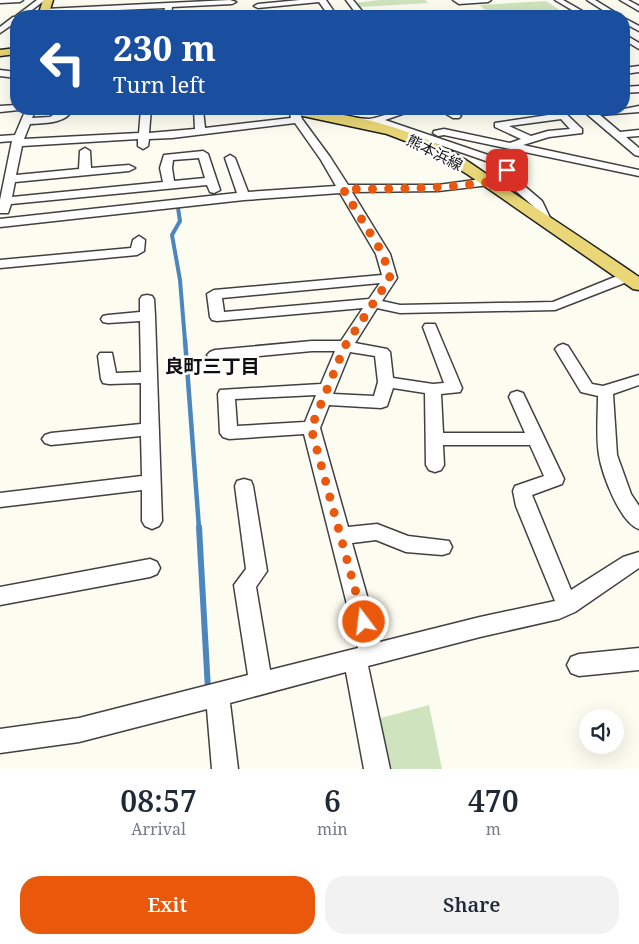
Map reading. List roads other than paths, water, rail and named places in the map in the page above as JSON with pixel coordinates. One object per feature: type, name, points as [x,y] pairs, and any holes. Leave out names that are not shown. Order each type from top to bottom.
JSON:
[{"type":"main road","name":"熊本浜線","points":[[312,115],[423,138],[633,281]]},
{"type":"street","points":[[0,0],[20,0]]},
{"type":"street","points":[[28,10],[42,0]]},
{"type":"street","points":[[260,10],[254,4],[322,0]]},
{"type":"street","points":[[349,0],[357,10]]},
{"type":"street","points":[[456,0],[459,2],[488,0]]},
{"type":"street","points":[[558,0],[576,10]]},
{"type":"street","points":[[590,0],[607,10]]},
{"type":"street","points":[[623,0],[639,9]]},
{"type":"street","points":[[83,10],[138,3],[232,2]]},
{"type":"street","points":[[295,3],[301,10]]},
{"type":"street","points":[[29,115],[19,141],[0,225],[244,196],[343,189],[410,189],[488,183],[508,179]]},
{"type":"street","points":[[27,121],[52,120],[61,115]]},
{"type":"street","points":[[142,147],[146,115]]},
{"type":"street","points":[[198,115],[200,132]]},
{"type":"street","points":[[0,139],[19,141],[200,132],[280,115]]},
{"type":"street","points":[[296,115],[383,254],[390,278]]},
{"type":"street","points":[[373,121],[390,115]]},
{"type":"street","points":[[530,140],[499,126],[548,115]]},
{"type":"street","points":[[512,146],[548,134],[578,131],[562,115]]},
{"type":"street","points":[[594,115],[639,153]]},
{"type":"street","points":[[347,121],[373,121],[390,124],[423,138],[493,160],[507,170],[510,176],[508,179]]},
{"type":"street","points":[[423,138],[444,132],[639,173]]},
{"type":"street","points":[[617,135],[639,133]]},
{"type":"street","points":[[85,151],[85,172]]},
{"type":"street","points":[[176,204],[166,185],[168,157],[203,154],[216,199]]},
{"type":"street","points":[[230,158],[244,196]]},
{"type":"street","points":[[594,164],[639,158]]},
{"type":"street","points":[[10,179],[129,168]]},
{"type":"street","points":[[508,179],[538,204],[546,222]]},
{"type":"street","points":[[6,200],[212,181]]},
{"type":"street","points":[[0,264],[137,251],[139,240]]},
{"type":"street","points":[[377,769],[363,658],[368,637],[311,428],[345,346],[390,278]]},
{"type":"street","points":[[390,278],[214,294],[216,317],[373,303],[400,309],[555,306],[633,281]]},
{"type":"street","points":[[108,319],[147,308],[152,521]]},
{"type":"street","points":[[386,382],[433,389],[454,388],[430,327]]},
{"type":"street","points":[[215,355],[312,346],[345,346],[382,352],[386,382],[381,402],[324,394],[226,394],[229,433],[311,428]]},
{"type":"street","points":[[563,349],[586,388],[603,391],[639,380]]},
{"type":"street","points":[[106,356],[109,379],[149,377]]},
{"type":"street","points":[[433,389],[435,465]]},
{"type":"street","points":[[603,391],[606,396],[608,455],[622,496],[639,521]]},
{"type":"street","points":[[517,397],[555,479],[522,491],[526,506],[566,605]]},
{"type":"street","points":[[51,439],[150,429]]},
{"type":"street","points":[[435,439],[536,439]]},
{"type":"street","points":[[0,500],[151,482]]},
{"type":"street","points":[[244,486],[257,571],[244,585],[261,684]]},
{"type":"street","points":[[340,536],[377,532],[406,544],[442,547]]},
{"type":"street","points":[[0,741],[79,730],[559,610],[630,563],[639,560]]},
{"type":"street","points":[[0,596],[150,568]]},
{"type":"street","points":[[578,665],[639,659]]},
{"type":"street","points":[[212,696],[225,769]]},
{"type":"waterway","points":[[178,208],[180,221],[172,235],[180,280],[185,341]]},
{"type":"waterway","points":[[185,340],[199,528]]},
{"type":"waterway","points":[[199,527],[208,690]]},
{"type":"district","name":"良町三丁目","points":[[212,366]]}]
